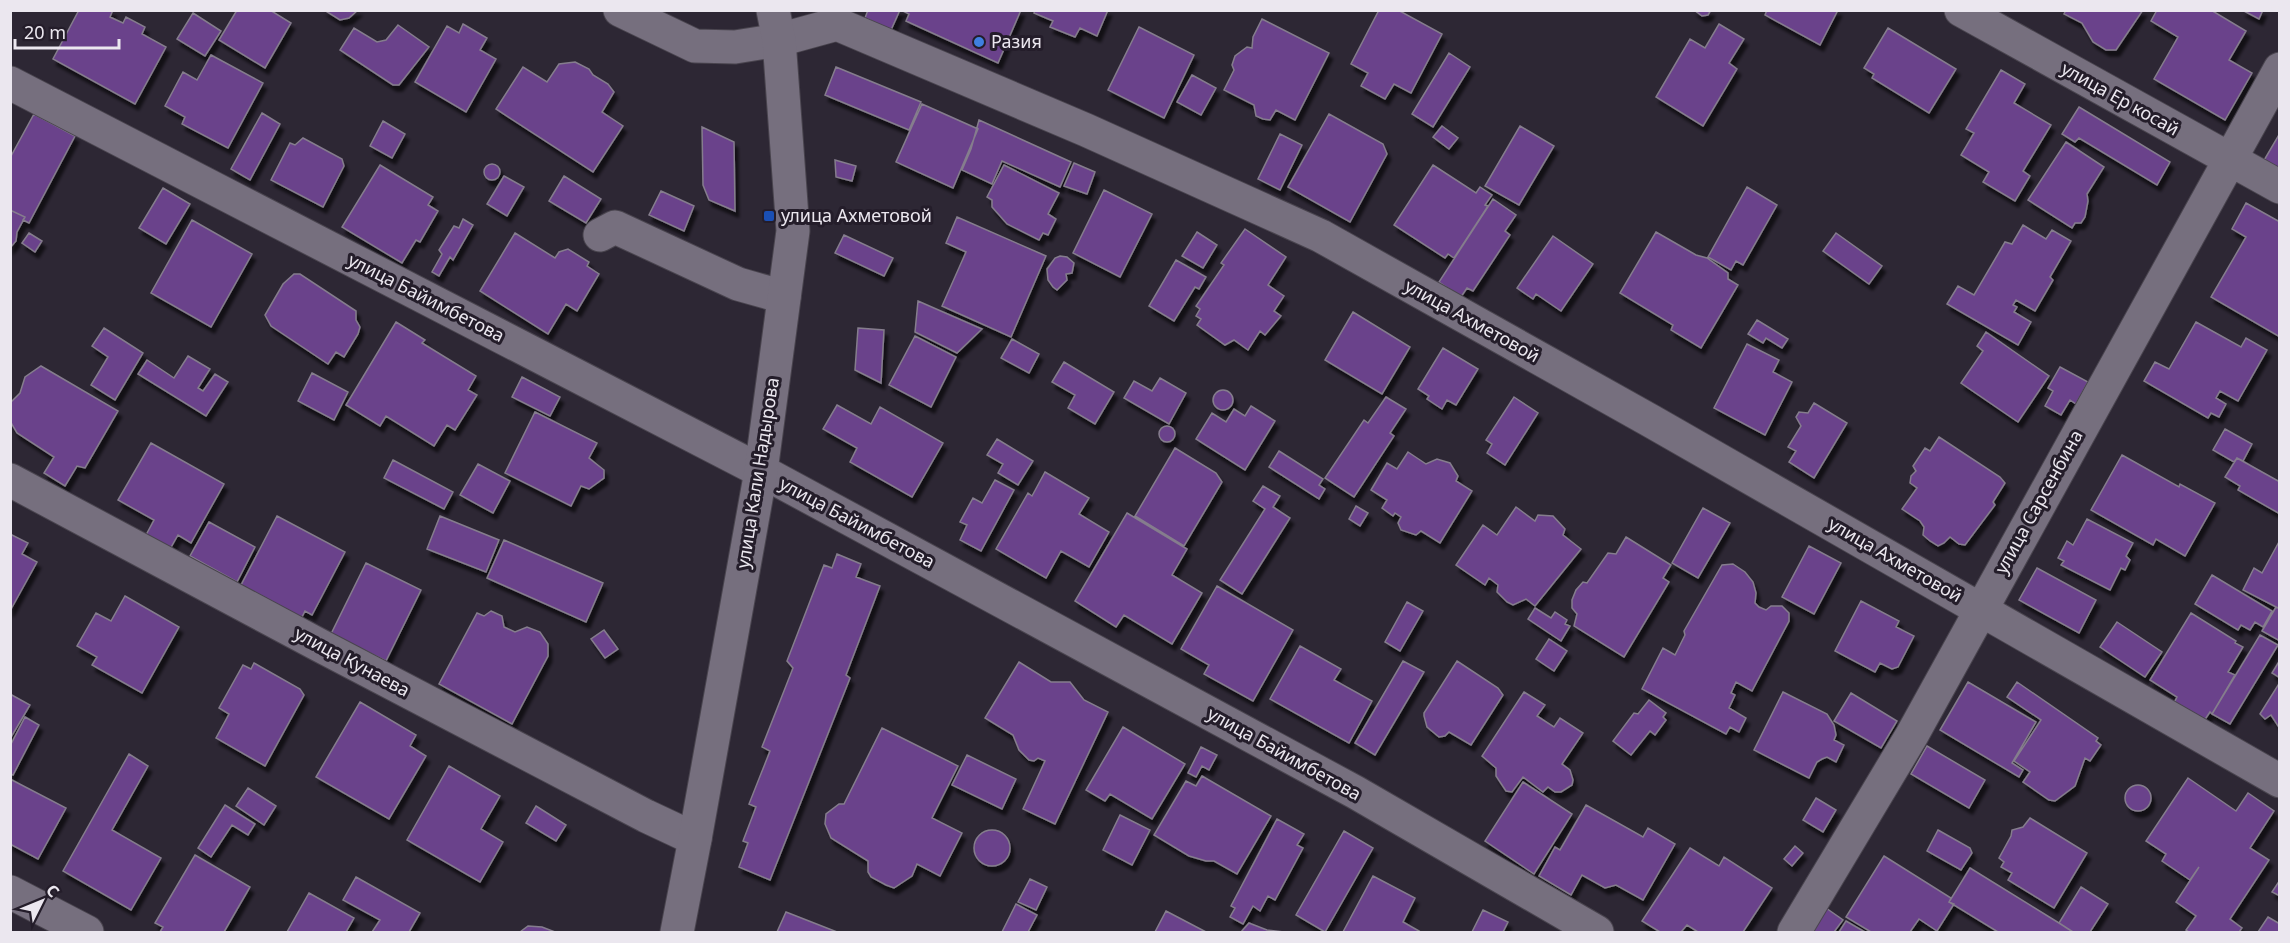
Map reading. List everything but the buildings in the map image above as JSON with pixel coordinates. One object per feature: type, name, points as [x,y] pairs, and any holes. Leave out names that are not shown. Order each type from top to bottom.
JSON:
[{"type":"street","name":"улица Ахметовой","points":[[620,10],[695,46],[735,47],[776,25],[837,24],[1086,130],[1320,236],[1640,415],[2280,781]]},
{"type":"street","name":"улица Ер косай","points":[[1961,10],[2280,187]]},
{"type":"street","name":"улица Кали Надырова","points":[[676,933],[761,471],[793,231],[776,25]]},
{"type":"street","name":"улица Сарсенбина","points":[[1794,933],[1912,735],[2280,69]]},
{"type":"street","name":"улица Байимбетова","points":[[10,83],[761,471],[1355,792],[1596,933]]},
{"type":"street","points":[[600,235],[615,227],[738,284],[784,297]]},
{"type":"street","name":"улица Кунаева","points":[[10,480],[340,656],[646,816],[695,839]]},
{"type":"street","points":[[10,892],[87,933]]},
{"type":"place","name":"Разия","points":[[979,42]]},
{"type":"place","name":"улица Ахметовой","points":[[769,216]]}]
